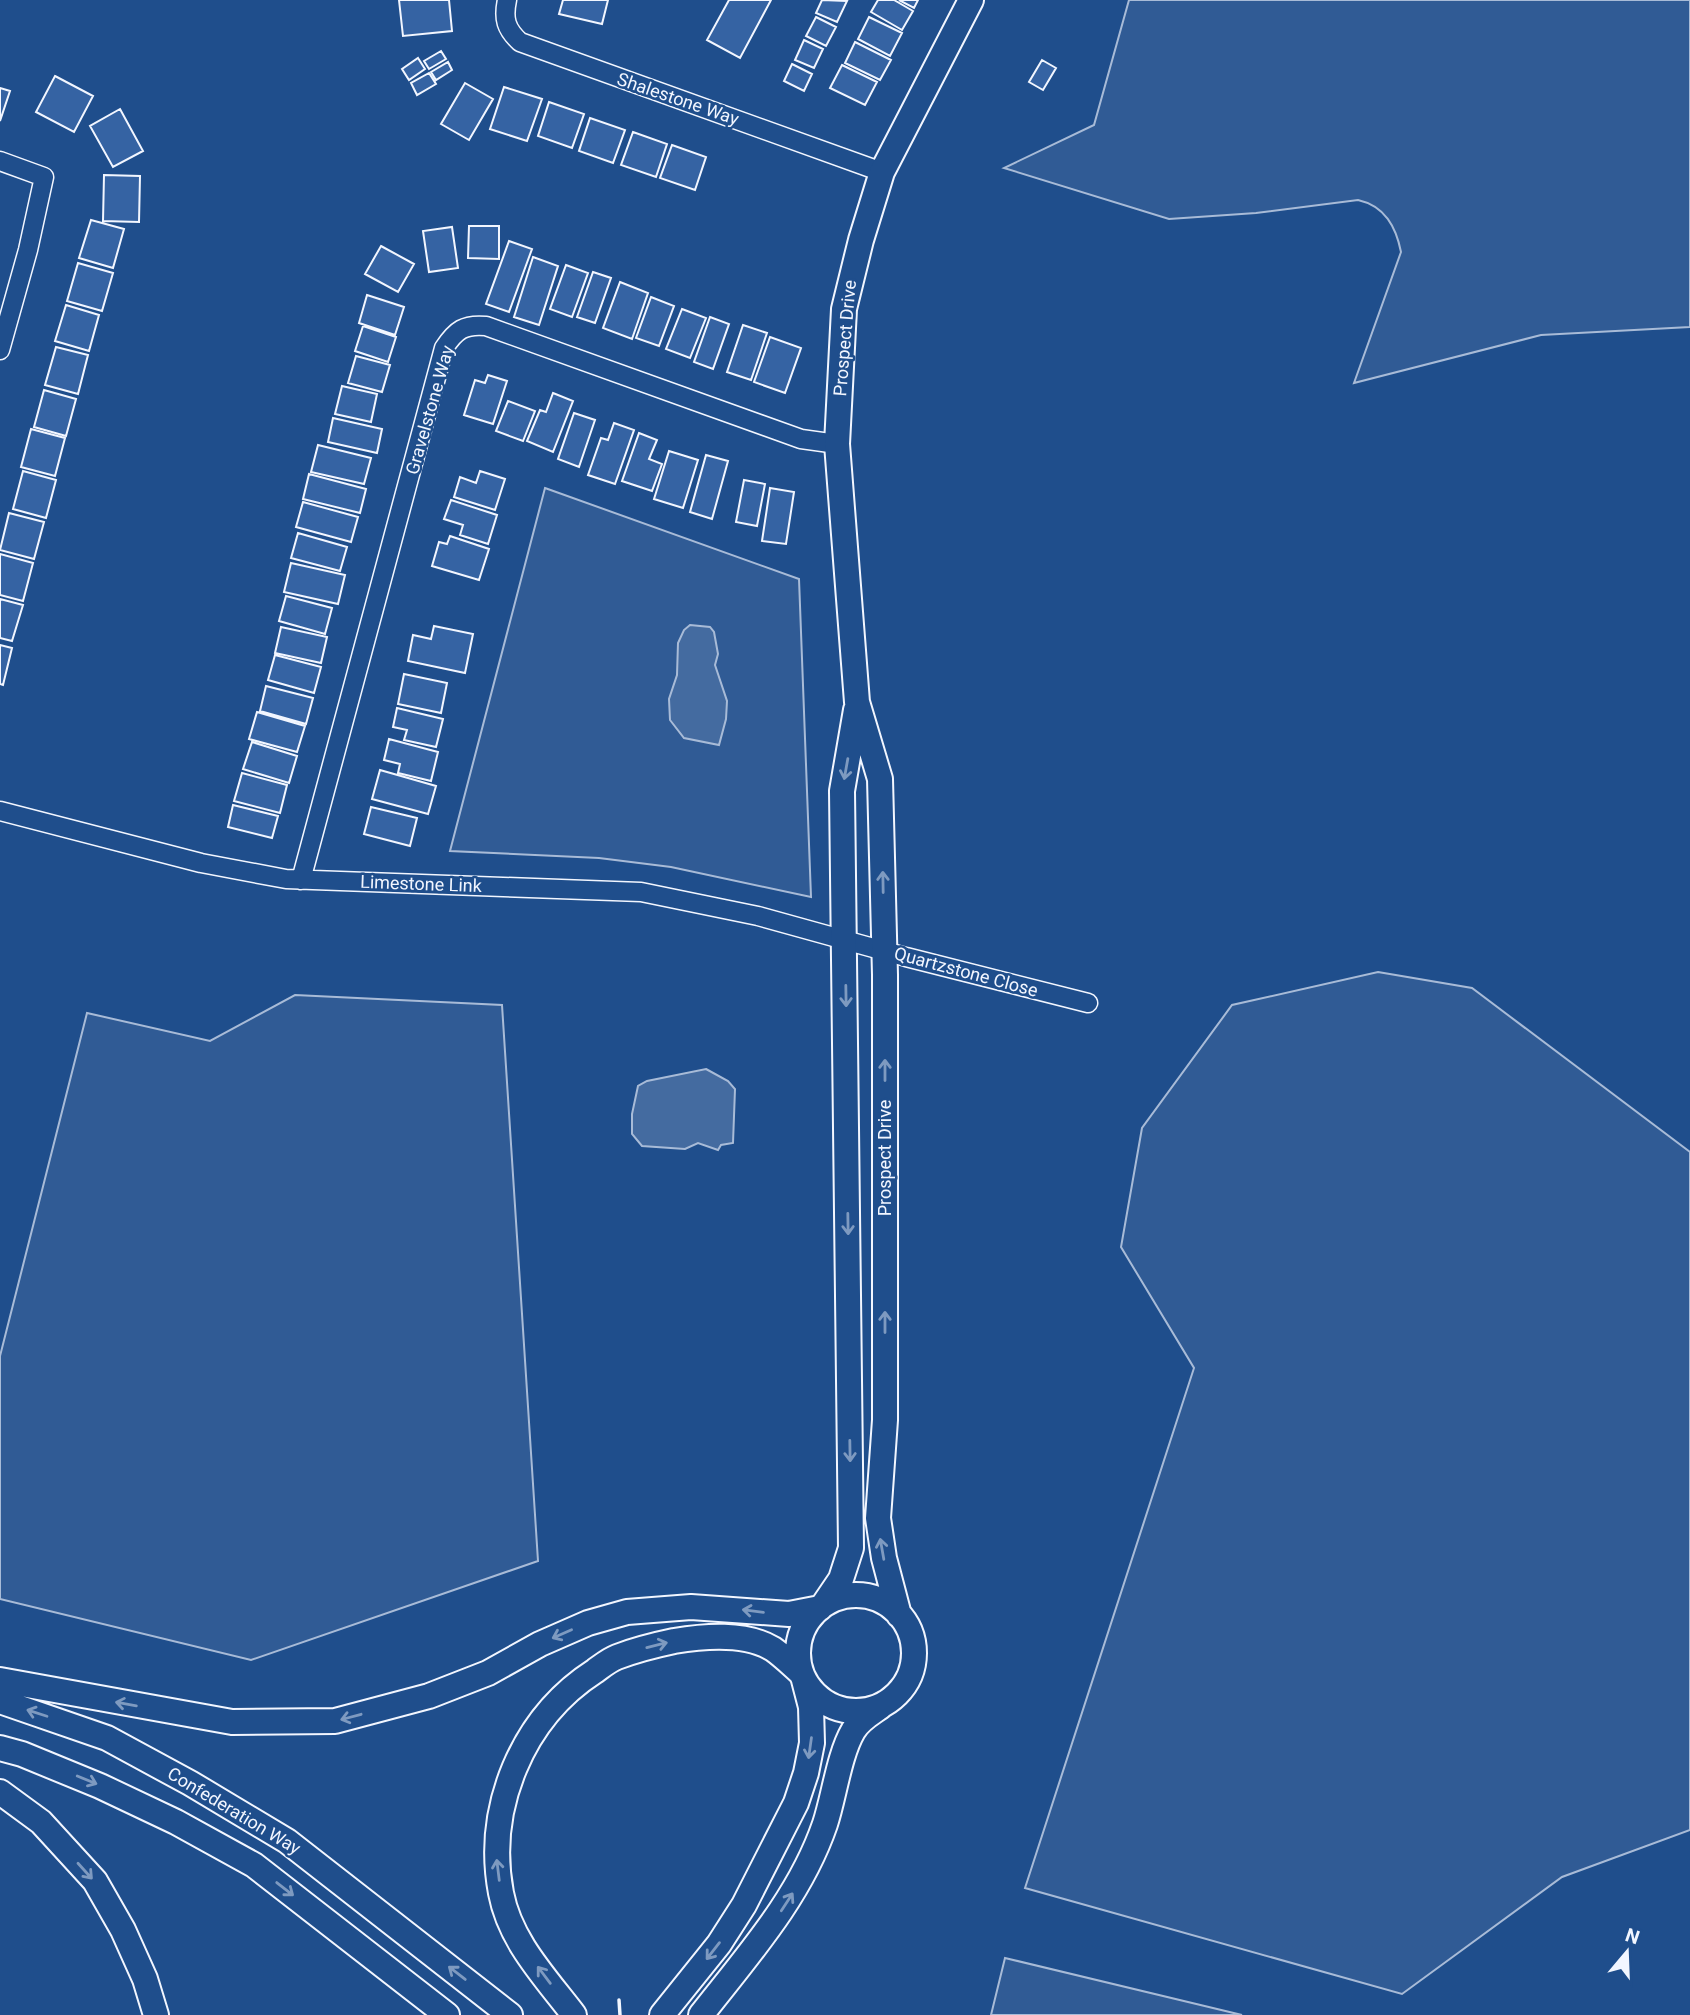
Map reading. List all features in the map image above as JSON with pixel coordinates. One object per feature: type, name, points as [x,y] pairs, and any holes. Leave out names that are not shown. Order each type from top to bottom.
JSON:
[{"type":"street","name":"Shalestone Way","points":[[507,0],[504,19],[511,33],[520,42],[882,172]]},
{"type":"street","name":"Prospect Drive","points":[[899,1615],[886,1567],[878,1518],[885,1420],[884,950],[880,779],[857,702],[837,444],[844,309],[852,270],[882,172],[971,0]]},
{"type":"street","points":[[0,161],[44,177],[28,250],[0,350]]},
{"type":"street","name":"Gravelstone Way","points":[[301,880],[444,348],[460,329],[471,324],[485,326],[801,439],[837,444]]},
{"type":"street","name":"Prospect Drive","points":[[822,1606],[841,1579],[851,1548],[842,791],[857,702]]},
{"type":"street","name":"Limestone Link","points":[[0,811],[201,863],[275,877],[641,892],[758,916],[845,940]]},
{"type":"street","name":"Quartzstone Close","points":[[845,940],[1088,1003]]},
{"type":"street","points":[[0,1681],[232,1722],[335,1721],[429,1696],[488,1673],[540,1644],[588,1623],[627,1612],[691,1607],[789,1615],[822,1606],[840,1597],[857,1595],[874,1598],[890,1606],[910,1633],[914,1649],[913,1667],[906,1683],[895,1697],[863,1719],[852,1732],[813,1857],[774,1923],[701,2015]]},
{"type":"street","points":[[662,2015],[719,1944],[744,1905],[796,1803],[812,1743],[811,1707],[798,1664],[798,1646],[802,1630],[811,1615],[822,1606]]},
{"type":"street","points":[[574,2015],[515,1936],[501,1894],[496,1850],[499,1817],[522,1750],[547,1713],[576,1683],[615,1657],[655,1645],[718,1637],[758,1642],[783,1656],[803,1677],[815,1695],[829,1705],[863,1712],[880,1707]]},
{"type":"street","name":"Confederation Way","points":[[0,1701],[107,1738],[287,1840],[510,2015]]},
{"type":"street","name":"Confederation Way","points":[[0,1748],[22,1754],[100,1786],[176,1822],[254,1865],[447,2015]]},
{"type":"street","points":[[0,1792],[41,1822],[95,1881],[123,1930],[145,1979],[156,2015]]},
{"type":"shaded area","points":[[1129,0],[1690,0],[1690,327],[1541,335],[1354,383],[1401,252],[1388,219],[1375,207],[1358,200],[1256,213],[1169,219],[1004,168],[1094,125]]},
{"type":"shaded area","points":[[545,488],[799,579],[811,897],[671,867],[599,858],[450,851]]},
{"type":"shaded area","points":[[690,625],[710,627],[714,632],[718,654],[715,665],[727,701],[726,719],[719,745],[684,738],[670,720],[669,699],[677,675],[678,643],[684,630]]},
{"type":"shaded area","points":[[1378,972],[1472,988],[1690,1152],[1690,1830],[1562,1877],[1402,1994],[1025,1888],[1194,1368],[1121,1247],[1142,1128],[1232,1005]]},
{"type":"shaded area","points":[[295,995],[502,1005],[538,1561],[251,1660],[0,1599],[0,1356],[87,1013],[210,1041]]},
{"type":"shaded area","points":[[706,1069],[728,1081],[735,1089],[733,1143],[721,1145],[718,1150],[698,1143],[685,1149],[642,1146],[632,1134],[632,1114],[638,1086],[647,1081]]},
{"type":"shaded area","points":[[1005,1958],[1242,2015],[991,2015]]},
{"type":"building","points":[[399,0],[449,0],[452,31],[403,36]]},
{"type":"building","points":[[563,0],[608,0],[602,24],[559,14]]},
{"type":"building","points":[[729,0],[771,0],[740,58],[707,40]]},
{"type":"building","points":[[822,0],[847,1],[837,22],[816,13]]},
{"type":"building","points":[[878,0],[894,0],[913,11],[902,30],[871,12]]},
{"type":"building","points":[[899,0],[918,0],[914,8]]},
{"type":"building","points":[[816,17],[836,27],[826,46],[806,36]]},
{"type":"building","points":[[869,17],[902,33],[890,56],[858,39]]},
{"type":"building","points":[[804,40],[823,49],[814,68],[795,60]]},
{"type":"building","points":[[855,42],[891,60],[880,80],[845,63]]},
{"type":"building","points":[[441,51],[446,59],[429,69],[424,61]]},
{"type":"building","points":[[418,58],[425,69],[409,80],[402,69]]},
{"type":"building","points":[[1042,60],[1056,68],[1043,90],[1029,82]]},
{"type":"building","points":[[448,62],[452,70],[436,80],[431,72]]},
{"type":"building","points":[[792,64],[812,74],[804,91],[784,81]]},
{"type":"building","points":[[842,65],[877,82],[865,105],[830,88]]},
{"type":"building","points":[[429,73],[436,84],[417,95],[411,83]]},
{"type":"building","points":[[55,76],[93,96],[74,132],[36,112]]},
{"type":"building","points":[[465,83],[493,99],[469,140],[441,124]]},
{"type":"building","points":[[504,87],[542,99],[527,141],[490,129]]},
{"type":"building","points":[[0,88],[10,91],[0,121]]},
{"type":"building","points":[[549,102],[584,114],[572,148],[538,136]]},
{"type":"building","points":[[120,109],[143,151],[113,167],[90,126]]},
{"type":"building","points":[[590,118],[625,130],[613,163],[579,151]]},
{"type":"building","points":[[633,132],[667,144],[656,177],[621,165]]},
{"type":"building","points":[[672,145],[706,157],[695,190],[660,178]]},
{"type":"building","points":[[104,175],[140,176],[139,222],[103,221]]},
{"type":"building","points":[[91,220],[124,229],[113,268],[79,258]]},
{"type":"building","points":[[469,226],[499,226],[499,259],[468,258]]},
{"type":"building","points":[[452,227],[458,268],[429,272],[423,231]]},
{"type":"building","points":[[509,241],[532,249],[509,312],[486,304]]},
{"type":"building","points":[[381,246],[414,264],[398,292],[365,274]]},
{"type":"building","points":[[533,257],[558,266],[539,325],[514,317]]},
{"type":"building","points":[[78,263],[113,273],[102,311],[67,301]]},
{"type":"building","points":[[566,265],[588,273],[572,317],[550,309]]},
{"type":"building","points":[[593,272],[611,278],[595,323],[577,317]]},
{"type":"building","points":[[620,282],[648,293],[632,339],[603,328]]},
{"type":"building","points":[[367,295],[404,307],[395,335],[359,323]]},
{"type":"building","points":[[651,297],[674,306],[659,346],[636,338]]},
{"type":"building","points":[[66,305],[99,315],[89,351],[55,341]]},
{"type":"building","points":[[682,309],[706,318],[690,358],[666,349]]},
{"type":"building","points":[[710,317],[729,324],[713,369],[694,362]]},
{"type":"building","points":[[743,325],[767,333],[751,380],[727,372]]},
{"type":"building","points":[[363,326],[396,337],[388,362],[355,351]]},
{"type":"building","points":[[770,337],[801,348],[785,393],[754,382]]},
{"type":"building","points":[[56,347],[88,355],[78,394],[45,385]]},
{"type":"building","points":[[356,356],[390,365],[382,392],[348,383]]},
{"type":"building","points":[[488,375],[507,381],[493,424],[464,415],[475,380],[485,383]]},
{"type":"building","points":[[342,386],[377,394],[371,422],[335,414]]},
{"type":"building","points":[[44,390],[76,399],[66,436],[34,427]]},
{"type":"building","points":[[553,393],[573,401],[553,452],[527,441],[540,410],[546,412]]},
{"type":"building","points":[[508,401],[535,411],[523,441],[496,431]]},
{"type":"building","points":[[574,413],[595,420],[579,467],[558,459]]},
{"type":"building","points":[[333,418],[382,429],[377,453],[328,442]]},
{"type":"building","points":[[614,423],[634,430],[615,484],[588,475],[601,438],[608,440]]},
{"type":"building","points":[[31,429],[65,438],[55,476],[21,467]]},
{"type":"building","points":[[639,433],[657,440],[649,459],[662,464],[652,491],[622,481]]},
{"type":"building","points":[[318,445],[371,458],[364,484],[311,472]]},
{"type":"building","points":[[669,451],[698,460],[683,508],[654,499]]},
{"type":"building","points":[[706,455],[728,461],[712,519],[690,512]]},
{"type":"building","points":[[23,471],[56,480],[46,518],[13,509]]},
{"type":"building","points":[[480,471],[505,479],[495,510],[454,497],[460,477],[476,483]]},
{"type":"building","points":[[309,474],[366,489],[360,513],[303,499]]},
{"type":"building","points":[[744,480],[765,484],[757,526],[736,522]]},
{"type":"building","points":[[770,488],[794,492],[786,544],[762,541]]},
{"type":"building","points":[[451,500],[497,515],[488,544],[460,535],[463,525],[444,519]]},
{"type":"building","points":[[303,502],[358,517],[351,542],[296,527]]},
{"type":"building","points":[[9,513],[44,522],[34,559],[0,550]]},
{"type":"building","points":[[298,533],[347,547],[340,571],[291,558]]},
{"type":"building","points":[[450,536],[489,549],[479,580],[432,566],[439,542],[447,544]]},
{"type":"building","points":[[0,554],[33,563],[23,601],[0,595]]},
{"type":"building","points":[[291,563],[345,575],[338,604],[284,592]]},
{"type":"building","points":[[286,596],[332,608],[325,634],[279,621]]},
{"type":"building","points":[[0,599],[23,605],[12,641],[0,638]]},
{"type":"building","points":[[434,626],[473,634],[465,673],[408,661],[413,635],[431,639]]},
{"type":"building","points":[[281,627],[327,637],[321,663],[275,653]]},
{"type":"building","points":[[0,645],[12,648],[3,685],[0,684]]},
{"type":"building","points":[[275,655],[321,667],[314,693],[268,680]]},
{"type":"building","points":[[404,674],[447,683],[441,713],[398,704]]},
{"type":"building","points":[[266,686],[313,698],[306,724],[260,711]]},
{"type":"building","points":[[397,708],[443,719],[436,747],[404,740],[407,730],[393,727]]},
{"type":"building","points":[[257,712],[305,726],[297,752],[249,739]]},
{"type":"building","points":[[389,739],[438,752],[431,781],[398,773],[400,764],[384,760]]},
{"type":"building","points":[[252,742],[297,756],[289,783],[243,769]]},
{"type":"building","points":[[380,770],[436,786],[428,814],[372,799]]},
{"type":"building","points":[[242,773],[287,785],[280,813],[234,801]]},
{"type":"building","points":[[233,805],[278,816],[272,838],[228,827]]},
{"type":"building","points":[[371,807],[417,818],[410,846],[364,834]]},
{"type":"wall","points":[[619,2000],[620,2015]]}]
